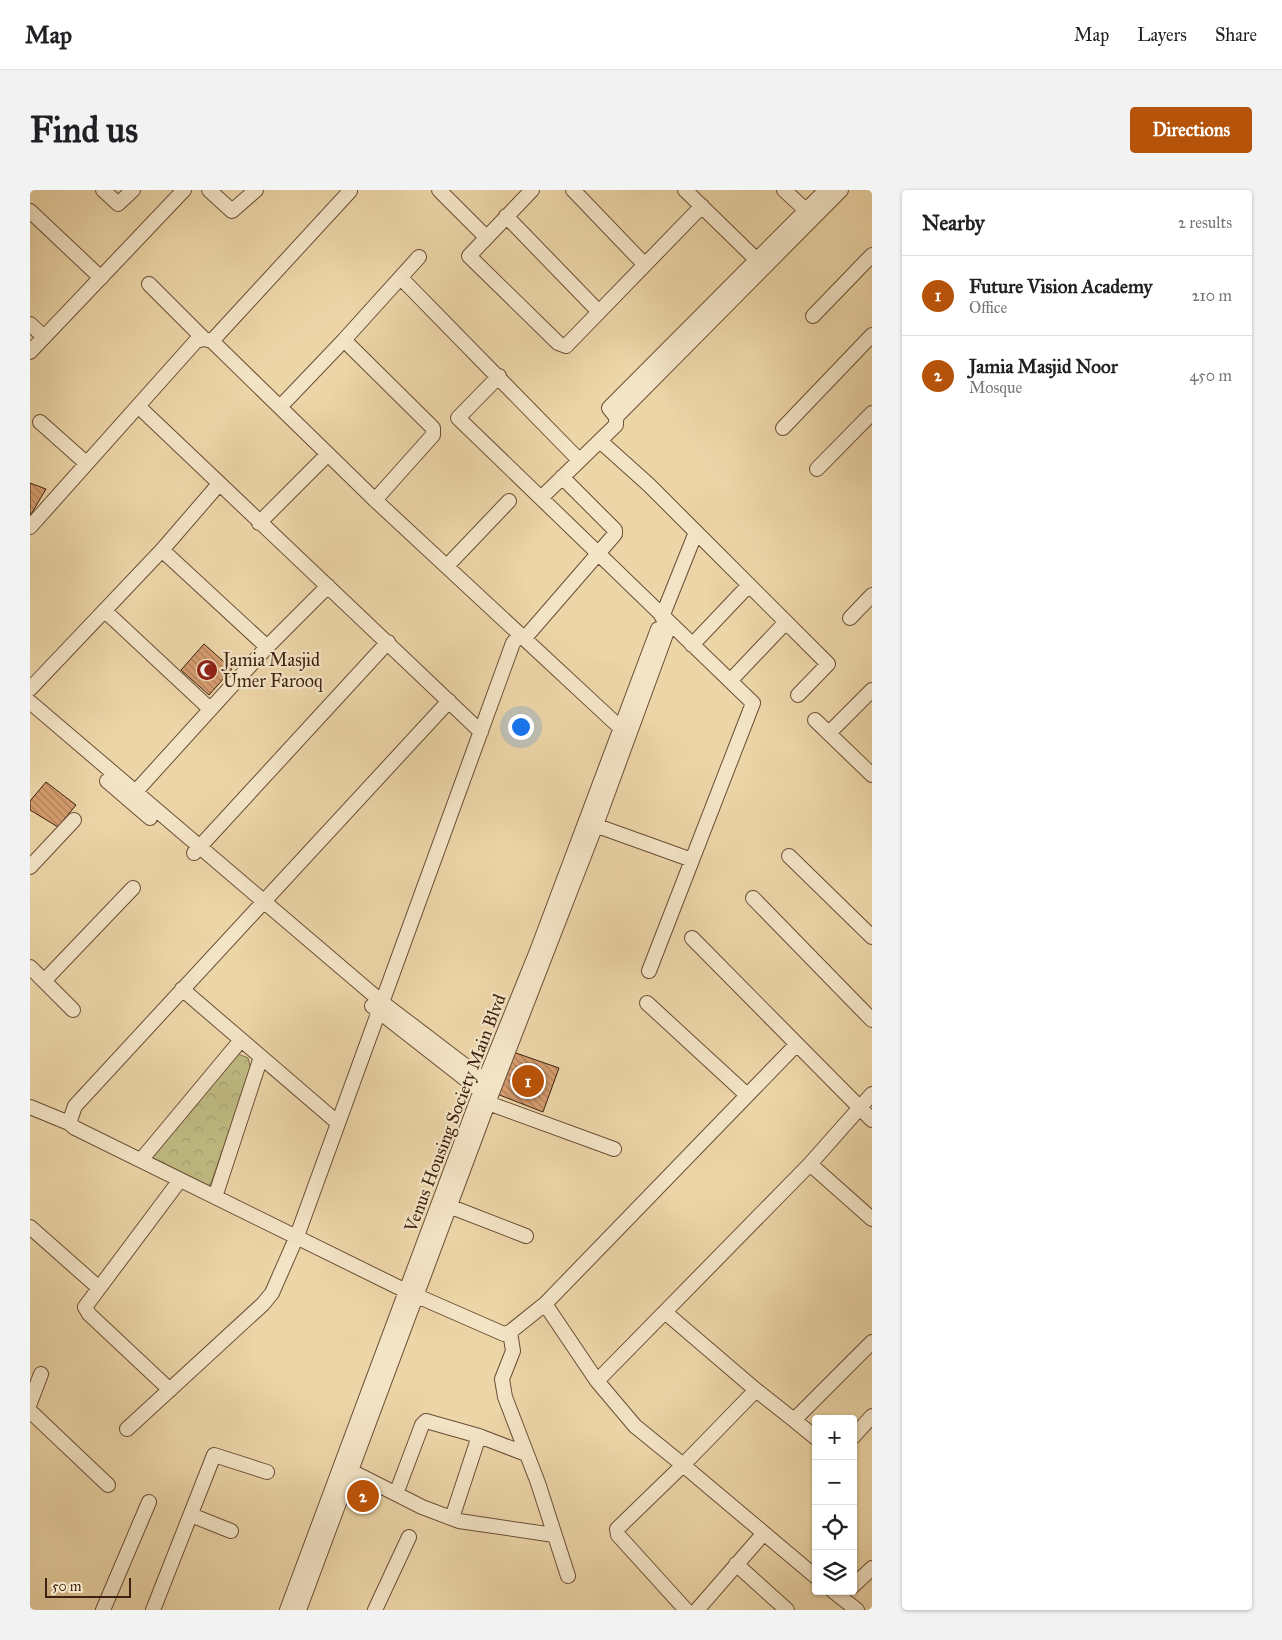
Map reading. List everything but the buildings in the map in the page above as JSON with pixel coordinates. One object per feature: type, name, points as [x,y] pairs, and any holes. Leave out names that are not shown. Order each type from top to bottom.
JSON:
[{"type":"street","points":[[103,190],[118,204],[134,190]]},
{"type":"street","points":[[30,352],[184,190]]},
{"type":"street","points":[[209,190],[232,211],[256,190]]},
{"type":"street","points":[[439,190],[486,237]]},
{"type":"street","points":[[532,190],[469,256],[558,343],[566,346],[574,340],[702,206]]},
{"type":"street","points":[[573,190],[645,265]]},
{"type":"street","points":[[685,190],[761,263]]},
{"type":"street","points":[[784,190],[810,214]]},
{"type":"street","points":[[810,214],[826,190]]},
{"type":"street","points":[[541,498],[616,425],[616,417],[761,263],[810,214],[841,190]]},
{"type":"street","points":[[30,526],[196,341],[208,340],[350,191]]},
{"type":"street","points":[[30,211],[101,278]]},
{"type":"street","points":[[506,216],[600,312]]},
{"type":"street","points":[[813,316],[872,255]]},
{"type":"street","points":[[280,407],[419,257]]},
{"type":"street","points":[[401,278],[499,376],[579,460]]},
{"type":"street","points":[[149,284],[280,407],[375,500],[625,732]]},
{"type":"street","points":[[30,324],[44,338]]},
{"type":"street","points":[[783,428],[872,335]]},
{"type":"street","points":[[344,340],[433,428],[433,435],[375,500]]},
{"type":"street","points":[[499,376],[458,418],[599,554],[662,627],[692,645],[753,703],[649,971]]},
{"type":"street","points":[[138,406],[481,732]]},
{"type":"street","points":[[817,468],[872,413]]},
{"type":"street","points":[[40,422],[86,464]]},
{"type":"street","points":[[600,440],[696,532],[828,664],[798,695]]},
{"type":"street","points":[[259,523],[328,454]]},
{"type":"street","points":[[127,1429],[263,1304],[272,1293],[297,1236],[514,643],[522,637],[599,554],[615,534],[615,530],[562,477]]},
{"type":"street","points":[[30,689],[162,550],[219,484]]},
{"type":"street","points":[[448,566],[509,501]]},
{"type":"street","name":"Venus Housing Society Main Blvd","points":[[287,1610],[346,1469],[413,1294],[625,732],[696,532]]},
{"type":"street","points":[[162,550],[267,647]]},
{"type":"street","points":[[692,645],[749,585]]},
{"type":"street","points":[[131,796],[267,647],[328,586]]},
{"type":"street","points":[[850,618],[872,595]]},
{"type":"street","points":[[105,611],[210,709]]},
{"type":"street","points":[[730,681],[786,622]]},
{"type":"street","points":[[196,850],[388,642]]},
{"type":"street","points":[[830,732],[872,690]]},
{"type":"street","points":[[69,1123],[70,1115],[75,1106],[260,903],[449,701]]},
{"type":"street","points":[[30,702],[131,796]]},
{"type":"street","points":[[30,712],[260,903],[381,1007],[488,1093],[614,1150]]},
{"type":"street","points":[[815,720],[830,732],[872,775]]},
{"type":"street","points":[[30,867],[74,820]]},
{"type":"street","points":[[591,823],[692,860]]},
{"type":"street","points":[[790,856],[872,937]]},
{"type":"street","points":[[44,981],[133,888]]},
{"type":"street","points":[[753,898],[872,1020]]},
{"type":"street","points":[[692,938],[872,1120]]},
{"type":"street","points":[[30,967],[73,1010]]},
{"type":"street","points":[[182,989],[338,1123]]},
{"type":"street","points":[[647,1003],[747,1095]]},
{"type":"street","points":[[141,1160],[241,1040]]},
{"type":"street","points":[[30,1107],[69,1123],[180,1180],[413,1294],[504,1334],[510,1332],[545,1304],[797,1044]]},
{"type":"street","points":[[215,1197],[261,1057]]},
{"type":"street","points":[[597,1381],[666,1313],[810,1164],[872,1094]]},
{"type":"street","points":[[810,1164],[872,1219]]},
{"type":"street","points":[[170,1390],[89,1314],[85,1307],[180,1180]]},
{"type":"street","points":[[445,1205],[526,1236]]},
{"type":"street","points":[[30,1227],[99,1288]]},
{"type":"street","points":[[545,1304],[597,1381],[635,1426],[812,1574]]},
{"type":"street","points":[[666,1313],[756,1390],[812,1435]]},
{"type":"street","points":[[510,1332],[513,1351],[502,1379],[505,1397],[538,1483],[568,1576]]},
{"type":"street","points":[[794,1420],[872,1342]]},
{"type":"street","points":[[30,1403],[41,1374]]},
{"type":"street","points":[[686,1610],[618,1535],[617,1529],[620,1523],[683,1465],[756,1390]]},
{"type":"street","points":[[30,1411],[108,1485]]},
{"type":"street","points":[[857,1433],[872,1416]]},
{"type":"street","points":[[396,1494],[422,1425],[426,1421],[479,1436],[526,1454]]},
{"type":"street","points":[[452,1518],[479,1436]]},
{"type":"street","points":[[153,1610],[214,1455],[267,1472]]},
{"type":"street","points":[[346,1469],[396,1494],[452,1518],[494,1528],[554,1535]]},
{"type":"street","name":"Venus Housing Society Main Blvd","points":[[298,1610],[346,1469]]},
{"type":"street","points":[[103,1610],[149,1502]]},
{"type":"street","points":[[191,1515],[231,1531]]},
{"type":"street","points":[[697,1610],[764,1533]]},
{"type":"street","points":[[375,1610],[413,1540],[386,1610]]},
{"type":"street","points":[[736,1564],[787,1610]]},
{"type":"street","points":[[857,1582],[872,1568]]},
{"type":"street","points":[[842,1595],[857,1610]]},
{"type":"green space","points":[[236,1053],[248,1058],[251,1069],[210,1186],[151,1157]]},
{"type":"place","name":"Jamia Masjid Umer Farooq","points":[[207,670]]},
{"type":"place","name":"Future Vision Academy","points":[[528,1081]]},
{"type":"place","name":"Jamia Masjid Noor","points":[[363,1496]]}]
